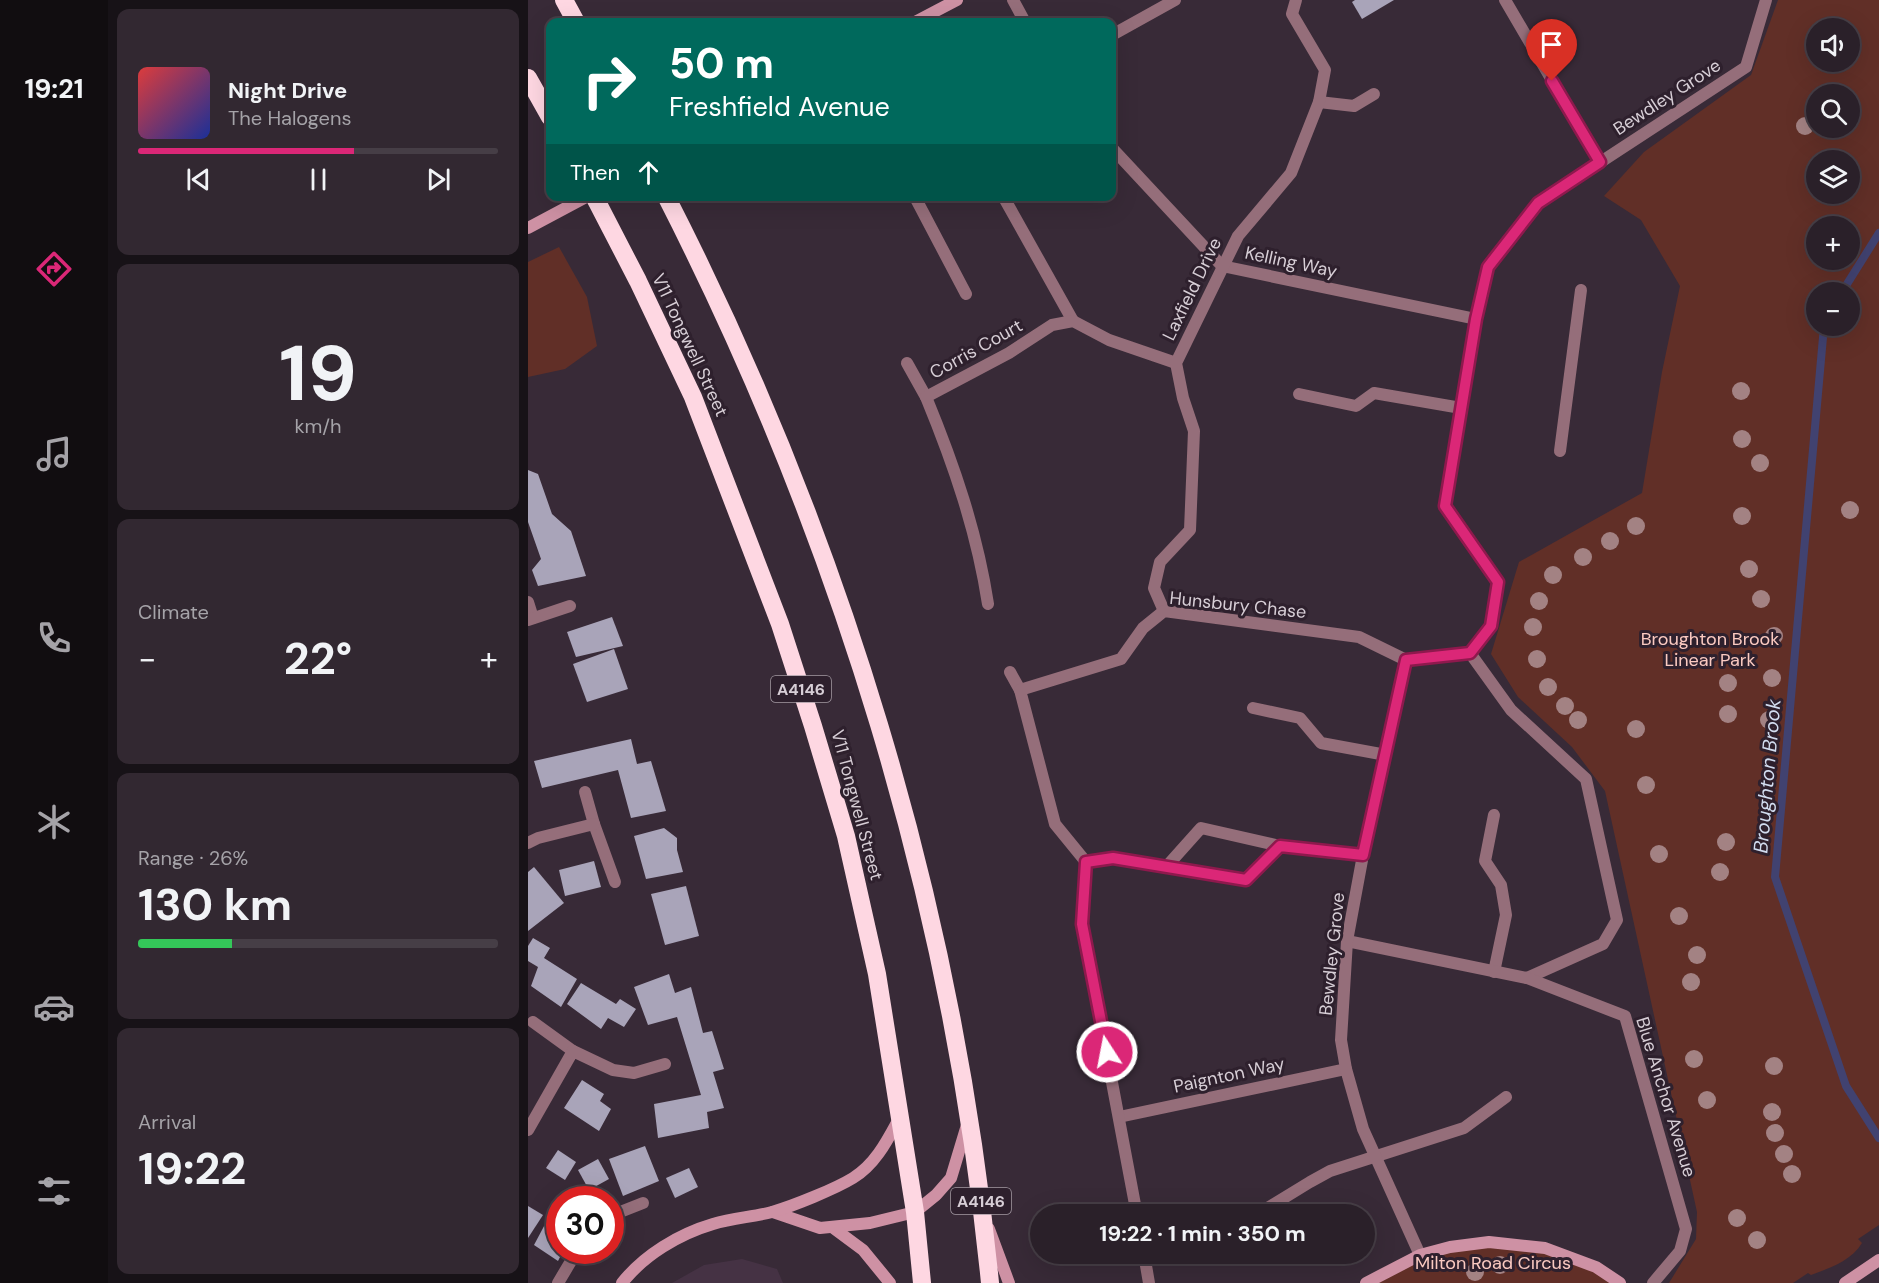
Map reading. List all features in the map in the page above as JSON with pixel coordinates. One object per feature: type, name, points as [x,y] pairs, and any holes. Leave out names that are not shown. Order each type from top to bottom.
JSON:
[{"type":"highway","points":[[564,0],[574,18]]},
{"type":"highway","points":[[528,78],[546,110]]},
{"type":"highway","name":"V11 Tongwell Street","points":[[597,201],[638,281],[693,397],[780,624],[813,726],[846,836],[877,974],[915,1212],[922,1283]]},
{"type":"highway","name":"A4146","points":[[668,201],[729,324],[784,458],[846,620],[883,737],[914,850],[944,979],[969,1118],[990,1283]]},
{"type":"street","points":[[1013,0],[1023,18]]},
{"type":"street","points":[[1116,33],[1174,0]]},
{"type":"street","name":"Laxfield Drive","points":[[1164,611],[1154,588],[1160,562],[1190,530],[1194,431],[1183,398],[1176,363],[1238,236],[1291,173],[1319,102],[1325,70],[1292,14],[1296,0]]},
{"type":"street","points":[[1505,0],[1600,162]]},
{"type":"street","name":"Bewdley Grove","points":[[1470,653],[1491,626],[1498,582],[1445,506],[1476,319],[1488,267],[1538,203],[1746,67],[1766,0]]},
{"type":"street","points":[[922,18],[953,1]]},
{"type":"street","points":[[1319,102],[1354,106],[1374,94]]},
{"type":"street","name":"Kelling Way","points":[[1116,152],[1222,266],[1476,319]]},
{"type":"street","points":[[528,228],[579,201]]},
{"type":"street","points":[[917,201],[966,294]]},
{"type":"street","points":[[1006,201],[1073,321],[1109,340],[1176,363]]},
{"type":"street","points":[[1560,451],[1581,290]]},
{"type":"street","name":"Corris Court","points":[[988,604],[982,567],[963,494],[949,451],[926,397],[1009,353],[1052,325],[1073,321]]},
{"type":"street","points":[[907,363],[926,397]]},
{"type":"street","points":[[1299,394],[1356,406],[1374,393],[1461,408]]},
{"type":"street","points":[[528,602],[531,619],[570,606]]},
{"type":"street","name":"Hunsbury Chase","points":[[1020,690],[1120,659],[1143,628],[1164,611],[1359,637],[1406,660]]},
{"type":"street","points":[[1406,660],[1470,653],[1511,710],[1586,779],[1617,920],[1603,944],[1527,978]]},
{"type":"street","name":"Bewdley Grove","points":[[1406,660],[1363,855],[1347,941],[1341,1040],[1346,1069],[1363,1129],[1420,1255]]},
{"type":"street","points":[[1010,672],[1020,690],[1055,824],[1086,862],[1082,924],[1135,1204]]},
{"type":"street","points":[[1253,708],[1300,718],[1320,743],[1386,755]]},
{"type":"street","points":[[585,792],[615,882]]},
{"type":"street","points":[[1494,815],[1485,861],[1501,885],[1506,915],[1494,972]]},
{"type":"street","points":[[528,843],[538,838],[594,824]]},
{"type":"street","points":[[1167,866],[1201,828],[1280,846],[1363,855]]},
{"type":"street","points":[[1086,862],[1113,858],[1246,880],[1280,846]]},
{"type":"street","name":"Blue Anchor Avenue","points":[[1347,941],[1527,978],[1625,1016],[1686,1229],[1680,1251],[1653,1283]]},
{"type":"street","points":[[530,1020],[573,1051],[613,1070],[634,1073],[665,1065]]},
{"type":"street","points":[[528,1130],[573,1051]]},
{"type":"street","name":"Paignton Way","points":[[1119,1117],[1346,1069]]},
{"type":"street","points":[[1274,1204],[1330,1172],[1464,1128],[1506,1097]]},
{"type":"street","points":[[622,1283],[670,1242],[689,1233],[714,1224],[773,1212],[854,1178],[882,1150],[900,1117]]},
{"type":"street","points":[[773,1212],[820,1228],[870,1223],[915,1212],[936,1195],[951,1178],[969,1118]]},
{"type":"street","points":[[624,1210],[643,1203]]},
{"type":"street","points":[[983,1214],[1009,1283]]},
{"type":"street","points":[[832,1227],[863,1250],[890,1283]]},
{"type":"street","points":[[1366,1283],[1420,1255],[1450,1247],[1489,1242],[1545,1248],[1596,1267],[1620,1283]]},
{"type":"street","points":[[1845,1283],[1879,1260]]},
{"type":"street","points":[[558,1283],[569,1264]]},
{"type":"street","points":[[1146,1264],[1149,1283]]},
{"type":"shaded area","points":[[742,1259],[777,1269],[783,1283],[672,1283],[704,1265]]},
{"type":"green space","name":"Broughton Brook Linear Park","points":[[1778,0],[1879,0],[1879,1225],[1858,1239],[1862,1243],[1852,1255],[1833,1267],[1811,1275],[1808,1273],[1793,1283],[1669,1283],[1696,1239],[1697,1212],[1605,791],[1572,747],[1518,697],[1491,654],[1519,562],[1642,493],[1662,372],[1680,286],[1641,220],[1604,196],[1644,152],[1751,75]]},
{"type":"green space","points":[[559,247],[587,297],[597,346],[565,369],[528,377],[528,262]]},
{"type":"green space","name":"Milton Road Circus","points":[[1450,1247],[1545,1248],[1620,1283],[1366,1283]]},
{"type":"building","points":[[1355,0],[1394,0],[1362,19],[1352,2]]},
{"type":"building","points":[[528,470],[538,474],[552,514],[571,531],[586,576],[538,586],[532,570],[541,559],[528,522]]},
{"type":"building","points":[[612,617],[623,646],[576,657],[567,632]]},
{"type":"building","points":[[614,649],[628,689],[587,702],[573,664]]},
{"type":"building","points":[[631,739],[637,764],[651,761],[666,811],[631,818],[618,770],[542,788],[534,761]]},
{"type":"building","points":[[664,828],[677,838],[677,850],[683,872],[646,879],[634,836]]},
{"type":"building","points":[[594,861],[601,887],[565,896],[559,870]]},
{"type":"building","points":[[534,867],[564,903],[528,931],[528,872]]},
{"type":"building","points":[[686,886],[699,936],[665,945],[651,894]]},
{"type":"building","points":[[533,938],[550,948],[544,958],[577,979],[561,1007],[531,986],[538,967],[528,961],[528,946]]},
{"type":"building","points":[[669,974],[675,993],[691,987],[703,1033],[712,1031],[724,1069],[713,1072],[724,1108],[707,1112],[709,1128],[658,1138],[654,1104],[701,1095],[677,1017],[648,1025],[634,987]]},
{"type":"building","points":[[581,983],[616,1004],[620,999],[636,1009],[624,1027],[608,1018],[601,1029],[567,1004]]},
{"type":"building","points":[[582,1080],[604,1094],[600,1101],[611,1109],[599,1131],[564,1108]]},
{"type":"building","points":[[645,1146],[659,1181],[624,1196],[624,1186],[619,1186],[609,1159]]},
{"type":"building","points":[[558,1150],[576,1162],[565,1180],[546,1168]]},
{"type":"building","points":[[598,1159],[609,1179],[596,1186],[587,1186],[578,1170]]},
{"type":"building","points":[[689,1168],[698,1187],[675,1198],[666,1178]]},
{"type":"building","points":[[528,1206],[543,1215],[528,1238]]},
{"type":"building","points":[[546,1222],[546,1253],[534,1245]]},
{"type":"waterway","name":"Broughton Brook","points":[[1848,282],[1879,233]]},
{"type":"waterway","name":"Broughton Brook","points":[[1823,336],[1775,877],[1846,1086],[1879,1138]]},
{"type":"route","points":[[1107,1052],[1082,924],[1086,862],[1113,858],[1246,880],[1280,846],[1363,855],[1406,660],[1470,653],[1491,626],[1498,582],[1445,506],[1476,319],[1488,267],[1538,203],[1600,162],[1552,81]]}]
